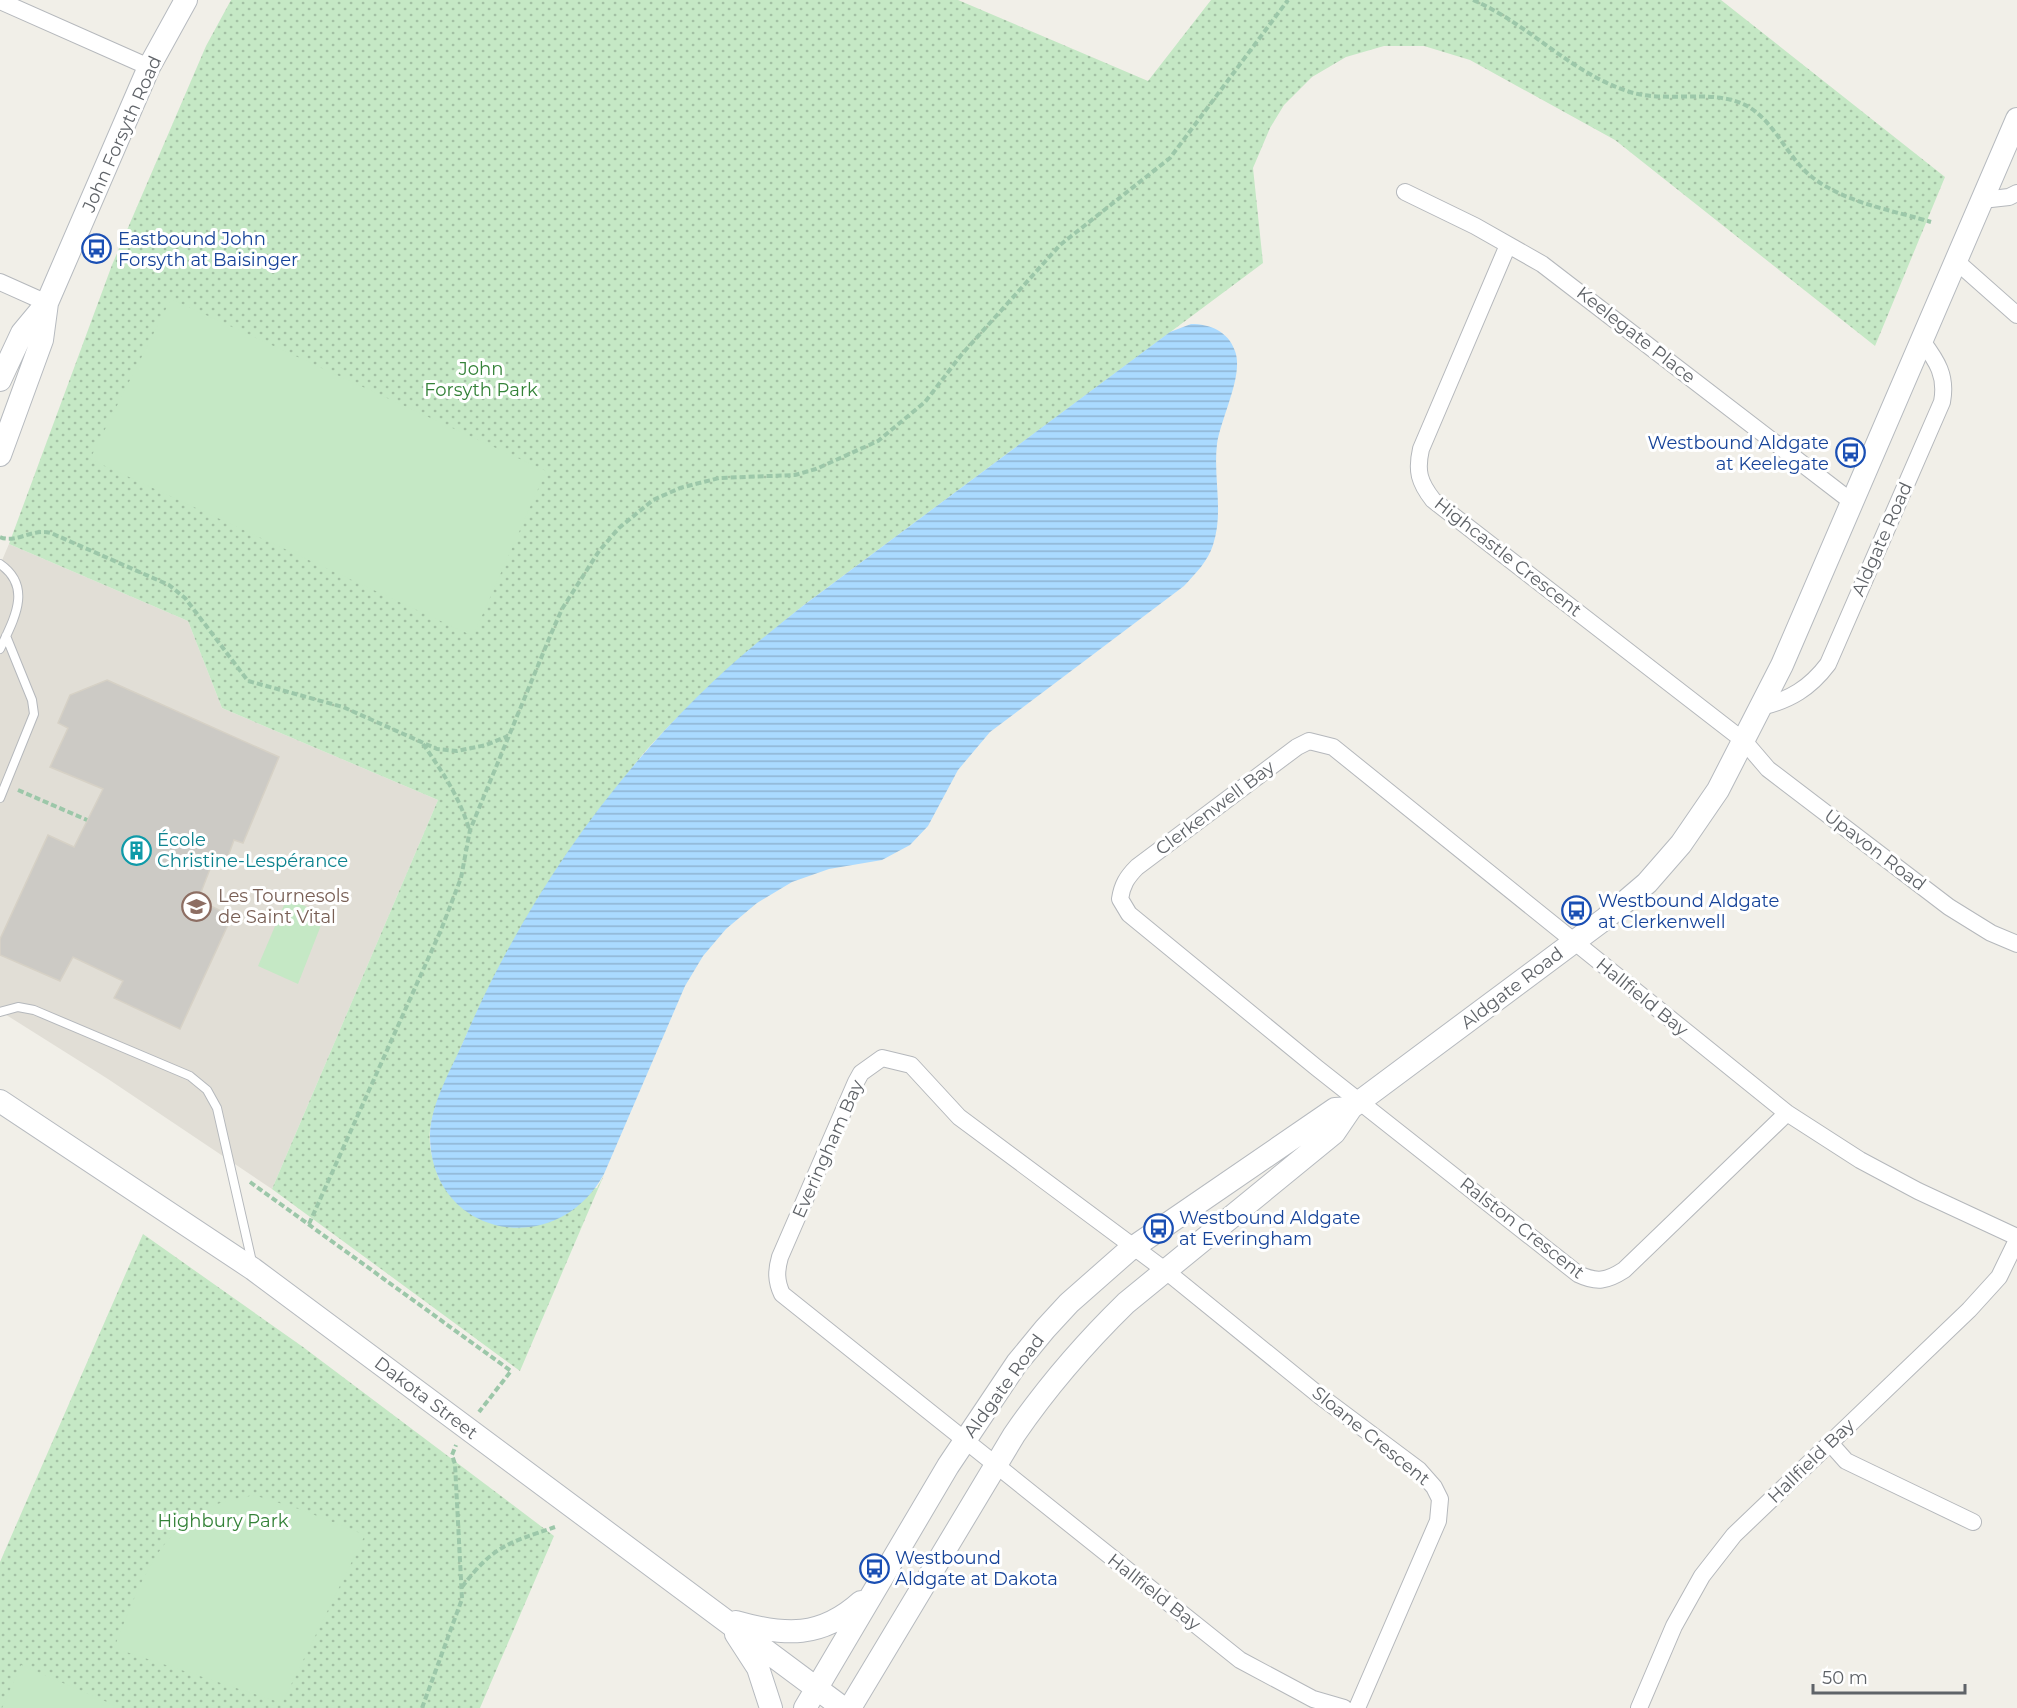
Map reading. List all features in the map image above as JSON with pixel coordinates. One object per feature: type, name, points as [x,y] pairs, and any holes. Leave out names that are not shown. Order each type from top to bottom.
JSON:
[{"type":"street","name":"John Forsyth Road","points":[[0,455],[42,340],[48,303],[149,67],[186,0]]},
{"type":"street","points":[[12,3],[149,67]]},
{"type":"street","name":"Aldgate Road","points":[[805,1708],[872,1594],[971,1446],[1017,1363],[1045,1329],[1100,1275],[1150,1258],[1334,1133],[1355,1104],[1574,942],[1647,883],[1681,844],[1718,790],[1761,707],[2017,119]]},
{"type":"street","name":"Keelegate Place","points":[[1405,192],[1475,225],[1549,268],[1852,502]]},
{"type":"street","points":[[1982,200],[2009,197],[2017,193]]},
{"type":"street","name":"Highcastle Crescent","points":[[1508,245],[1426,434],[1417,467],[1420,480],[1433,500],[1744,741]]},
{"type":"street","points":[[1956,261],[2017,315]]},
{"type":"street","points":[[0,282],[48,303]]},
{"type":"street","name":"John Forsyth Road","points":[[0,380],[22,333],[48,303]]},
{"type":"street","name":"Aldgate Road","points":[[1761,707],[1785,701],[1815,681],[1832,653],[1942,402],[1945,388],[1943,373],[1937,360],[1922,341]]},
{"type":"street","name":"Clerkenwell Bay","points":[[1355,1104],[1129,914],[1120,899],[1121,889],[1126,879],[1137,867],[1297,747],[1309,741],[1322,743],[1333,747],[1574,942]]},
{"type":"street","name":"Upavon Road","points":[[1744,741],[1761,763],[1949,907],[1991,933],[2017,944]]},
{"type":"street","name":"Hallfield Bay","points":[[1574,942],[1787,1113],[1860,1160],[1908,1186],[2017,1238],[1999,1277],[1969,1310],[1734,1535],[1702,1576],[1674,1626],[1639,1708]]},
{"type":"street","name":"Everingham Bay","points":[[971,1446],[789,1302],[777,1283],[776,1270],[780,1257],[861,1073],[882,1058],[911,1065],[959,1116],[1150,1258]]},
{"type":"street","name":"Dakota Street","points":[[0,1101],[253,1269],[843,1708]]},
{"type":"street","name":"Aldgate Road","points":[[850,1708],[1039,1399],[1065,1366],[1126,1303],[1150,1258],[1335,1109],[1355,1104]]},
{"type":"street","name":"Ralston Crescent","points":[[1355,1104],[1578,1274],[1594,1281],[1610,1279],[1624,1270],[1787,1113]]},
{"type":"street","name":"Sloane Crescent","points":[[1150,1258],[1320,1396],[1419,1470],[1434,1487],[1440,1499],[1438,1521],[1357,1708]]},
{"type":"street","points":[[1830,1443],[1846,1461],[1973,1522]]},
{"type":"street","name":"Hallfield Bay","points":[[971,1446],[1240,1660],[1312,1699],[1344,1708]]},
{"type":"street","points":[[724,1619],[764,1630],[806,1631],[829,1626],[847,1615],[872,1594]]},
{"type":"street","points":[[724,1619],[758,1668],[771,1708]]},
{"type":"lane","points":[[0,564],[12,575],[20,595],[0,649]]},
{"type":"lane","points":[[0,798],[34,714],[32,700],[6,636]]},
{"type":"lane","points":[[0,1012],[18,1008],[34,1010],[190,1076],[207,1090],[217,1108],[253,1269]]},
{"type":"path","points":[[309,1224],[441,930],[461,878],[470,830],[562,609],[584,573],[619,528],[654,500],[680,488],[719,478],[795,475],[816,469],[878,441],[936,390],[962,354],[1060,244],[1170,158],[1286,2],[1293,0]]},
{"type":"path","points":[[1473,0],[1511,19],[1542,45],[1580,68],[1621,88],[1657,97],[1729,99],[1744,104],[1758,114],[1811,176],[1849,197],[1931,222]]},
{"type":"path","points":[[0,537],[7,540],[44,531],[154,576],[185,598],[248,681],[310,696],[343,707],[436,749],[457,751],[486,745],[509,735]]},
{"type":"path","points":[[422,742],[449,784],[463,810],[470,830]]},
{"type":"path","points":[[6,784],[87,820]]},
{"type":"path","points":[[250,1182],[511,1371],[459,1437],[452,1455],[455,1464],[460,1526],[462,1599],[448,1643],[422,1708]]},
{"type":"path","points":[[462,1587],[487,1556],[503,1545],[555,1527]]},
{"type":"shaded area","name":"Les Tournesols de Saint Vital","points":[[9,544],[188,621],[222,708],[438,800],[272,1189],[108,1079],[0,1011],[0,565]]},
{"type":"green space","name":"John Forsyth Park","points":[[231,0],[958,0],[1148,81],[1211,0],[1721,0],[1945,177],[1875,346],[1615,140],[1470,60],[1424,46],[1384,46],[1346,57],[1312,77],[1284,105],[1270,128],[1253,168],[1263,263],[804,605],[744,655],[705,690],[644,753],[542,893],[506,955],[473,1020],[438,1101],[430,1137],[432,1155],[439,1179],[597,1188],[604,1175],[520,1371],[272,1189],[438,800],[222,708],[188,621],[9,544],[112,265],[206,46]]},
{"type":"green space","points":[[171,299],[546,471],[473,636],[90,459]]},
{"type":"green space","points":[[287,898],[325,915],[298,984],[258,966]]},
{"type":"green space","name":"Highbury Park","points":[[143,1234],[303,1347],[554,1536],[480,1708],[0,1708],[0,1562]]},
{"type":"green space","points":[[253,1495],[302,1510],[365,1535],[282,1703],[114,1648],[150,1566],[176,1531],[193,1517],[213,1506]]},
{"type":"green space","points":[[21,1665],[121,1708],[2,1708]]},
{"type":"water","points":[[1191,324],[1211,327],[1228,338],[1237,361],[1237,372],[1217,444],[1218,520],[1216,533],[1211,551],[1201,567],[1184,586],[990,732],[958,770],[928,826],[910,845],[882,860],[829,869],[792,882],[757,903],[726,929],[703,956],[685,986],[604,1174],[582,1202],[556,1220],[527,1227],[498,1226],[472,1215],[450,1196],[435,1169],[430,1134],[438,1098],[486,993],[536,901],[594,815],[627,774],[710,685],[790,616],[1170,332]]},
{"type":"building","name":"École Christine-Lespérance","points":[[107,680],[279,757],[243,843],[234,840],[226,862],[215,856],[198,900],[232,916],[180,1029],[114,998],[123,981],[73,957],[60,981],[0,955],[0,939],[48,835],[74,847],[103,789],[50,767],[68,728],[58,723],[70,695]]},
{"type":"place","name":"Eastbound John Forsyth at Baisinger","points":[[97,249]]},
{"type":"place","name":"Westbound Aldgate at Keelegate","points":[[1850,453]]},
{"type":"place","name":"École Christine-Lespérance","points":[[136,850]]},
{"type":"place","name":"Les Tournesols de Saint Vital","points":[[197,906]]},
{"type":"place","name":"Westbound Aldgate at Clerkenwell","points":[[1577,911]]},
{"type":"place","name":"Westbound Aldgate at Everingham","points":[[1158,1228]]},
{"type":"place","name":"Westbound Aldgate at Dakota","points":[[874,1568]]}]
